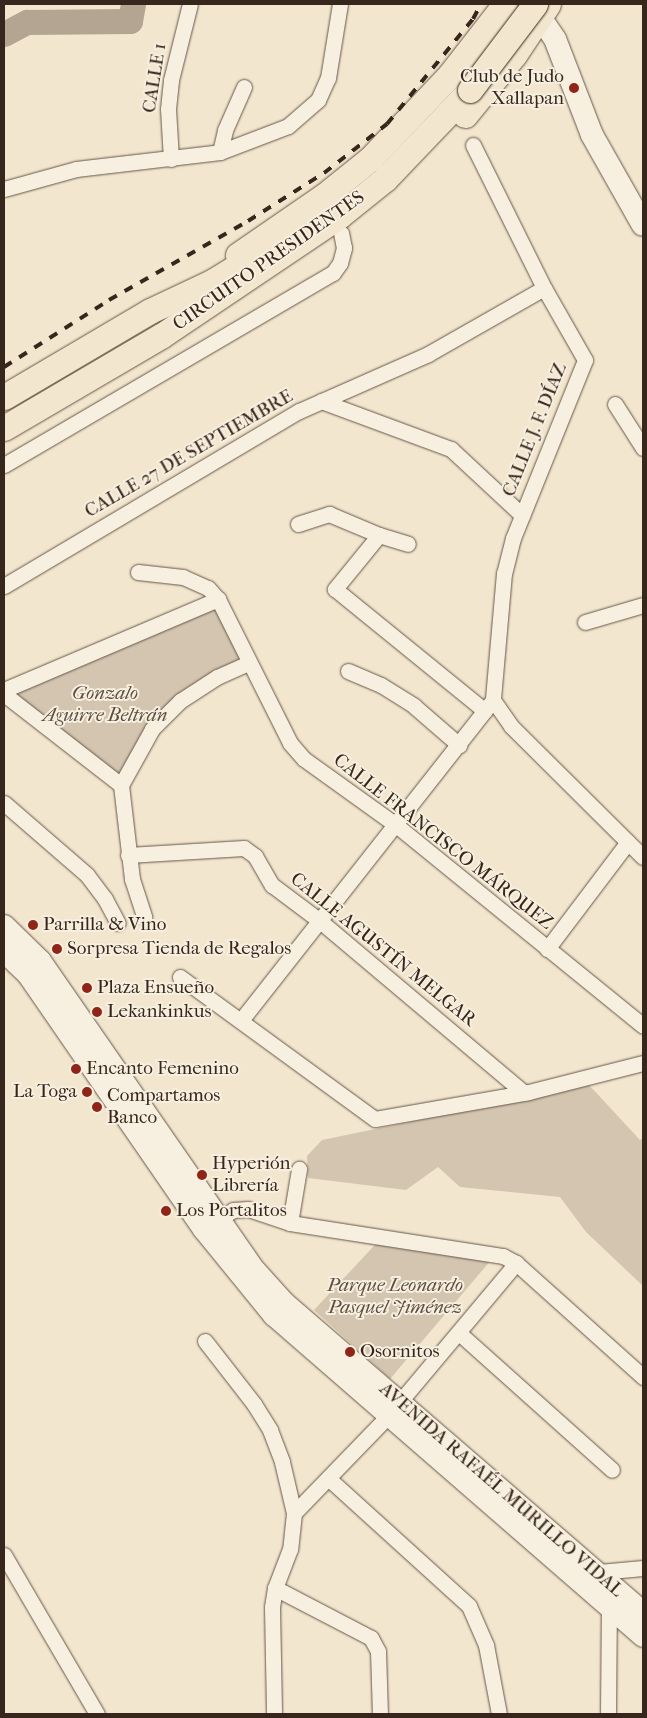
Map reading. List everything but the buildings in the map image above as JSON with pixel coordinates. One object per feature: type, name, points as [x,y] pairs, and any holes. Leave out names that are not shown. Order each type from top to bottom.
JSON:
[{"type":"main road","points":[[150,311],[270,235],[370,159],[413,116],[485,31],[505,4]]},
{"type":"main road","name":"CIRCUITO PRESIDENTES","points":[[9,392],[150,311],[212,282],[331,205],[464,87],[519,4]]},
{"type":"main road","points":[[161,336],[228,306],[340,234],[436,146],[514,55],[539,7]]},
{"type":"main road","points":[[539,7],[555,39],[592,135],[643,225]]},
{"type":"main road","name":"CIRCUITO PRESIDENTES","points":[[4,428],[161,336],[339,216],[384,179],[464,87],[539,7]]},
{"type":"main road","points":[[485,31],[502,24],[514,27],[518,40],[514,55]]},
{"type":"main road","points":[[4,433],[32,413]]},
{"type":"main road","name":"AVENIDA RAFAÉL MURILLO VIDAL","points":[[4,926],[40,961],[211,1224]]},
{"type":"main road","name":"AVENIDA RAFAÉL MURILLO VIDAL","points":[[4,951],[28,974],[211,1224],[274,1315],[599,1572],[643,1613]]},
{"type":"main road","name":"AVENIDA RAFAÉL MURILLO VIDAL","points":[[392,1409],[643,1636]]},
{"type":"street","name":"CALLE 1","points":[[171,159],[168,109],[171,80],[190,4]]},
{"type":"street","points":[[4,188],[76,169],[220,152],[288,126],[318,100],[328,78],[340,4]]},
{"type":"street","points":[[220,152],[225,130],[244,87]]},
{"type":"street","points":[[321,401],[428,354],[544,288],[473,145]]},
{"type":"street","points":[[4,465],[333,273],[340,262],[344,248],[340,234]]},
{"type":"street","name":"CALLE J. F. DÍAZ","points":[[489,705],[504,573],[522,515],[585,360],[544,288]]},
{"type":"street","name":"CALLE 27 DE SEPTIEMBRE","points":[[4,586],[299,411],[321,401],[451,449],[522,515]]},
{"type":"street","points":[[615,404],[643,448]]},
{"type":"street","points":[[298,524],[329,514],[379,536],[408,544]]},
{"type":"street","points":[[379,536],[336,589],[489,705],[643,857]]},
{"type":"street","points":[[4,690],[218,599],[195,580],[138,572]]},
{"type":"street","name":"CALLE FRANCISCO MÁRQUEZ","points":[[218,599],[290,743],[299,754],[396,825],[643,1026]]},
{"type":"street","points":[[585,622],[643,605]]},
{"type":"street","points":[[144,917],[132,879],[121,785],[152,729],[180,701],[216,677],[249,663]]},
{"type":"street","points":[[348,671],[381,685],[414,706],[460,745]]},
{"type":"street","points":[[4,694],[121,785]]},
{"type":"street","points":[[242,1019],[460,745],[489,705]]},
{"type":"street","points":[[4,803],[86,875],[105,899],[118,923]]},
{"type":"street","points":[[547,949],[628,842]]},
{"type":"street","name":"CALLE AGUSTÍN MELGAR","points":[[128,855],[244,848],[255,856],[272,885],[320,921],[524,1093]]},
{"type":"street","points":[[180,977],[242,1019],[375,1118],[524,1093],[643,1063]]},
{"type":"street","points":[[290,1223],[299,1169]]},
{"type":"street","points":[[211,1224],[233,1210],[248,1209],[290,1223],[503,1256],[516,1263],[643,1376]]},
{"type":"street","points":[[294,1513],[392,1409],[459,1333],[516,1263]]},
{"type":"street","points":[[459,1333],[612,1470]]},
{"type":"street","points":[[205,1341],[254,1404],[270,1430],[282,1462],[294,1513],[290,1549],[275,1588],[272,1607],[274,1714]]},
{"type":"street","points":[[328,1478],[469,1606],[479,1622],[486,1645],[499,1714]]},
{"type":"street","points":[[4,1555],[97,1714]]},
{"type":"street","points":[[599,1572],[643,1568]]},
{"type":"street","points":[[275,1588],[372,1638],[378,1651],[380,1714]]},
{"type":"street","points":[[608,1714],[609,1606]]},
{"type":"green space","name":"Gonzalo Aguirre Beltrán","points":[[218,599],[249,663],[180,701],[121,785],[4,694]]},
{"type":"green space","points":[[589,1085],[640,1140],[643,1138],[643,1286],[586,1232],[560,1197],[460,1187],[438,1167],[406,1190],[308,1178],[307,1156],[322,1140]]},
{"type":"green space","name":"Parque Leonardo Pasquel Jiménez","points":[[387,1232],[497,1253],[390,1379],[314,1310]]},
{"type":"waterway","points":[[4,34],[27,22],[130,21],[133,4]]},
{"type":"railway","points":[[4,367],[109,300],[248,221],[324,173],[387,124],[473,19],[481,4]]},
{"type":"place","name":"Club de Judo Xallapan","points":[[574,88]]},
{"type":"place","name":"Parrilla & Vino","points":[[33,925]]},
{"type":"place","name":"Sorpresa Tienda de Regalos","points":[[57,949]]},
{"type":"place","name":"Plaza Ensueño","points":[[87,988]]},
{"type":"place","name":"Lekankinkus","points":[[97,1012]]},
{"type":"place","name":"Encanto Femenino","points":[[76,1069]]},
{"type":"place","name":"La Toga","points":[[87,1092]]},
{"type":"place","name":"Compartamos Banco","points":[[97,1107]]},
{"type":"place","name":"Hyperión Librería","points":[[202,1175]]},
{"type":"place","name":"Los Portalitos","points":[[166,1211]]},
{"type":"place","name":"Osornitos","points":[[350,1352]]}]
